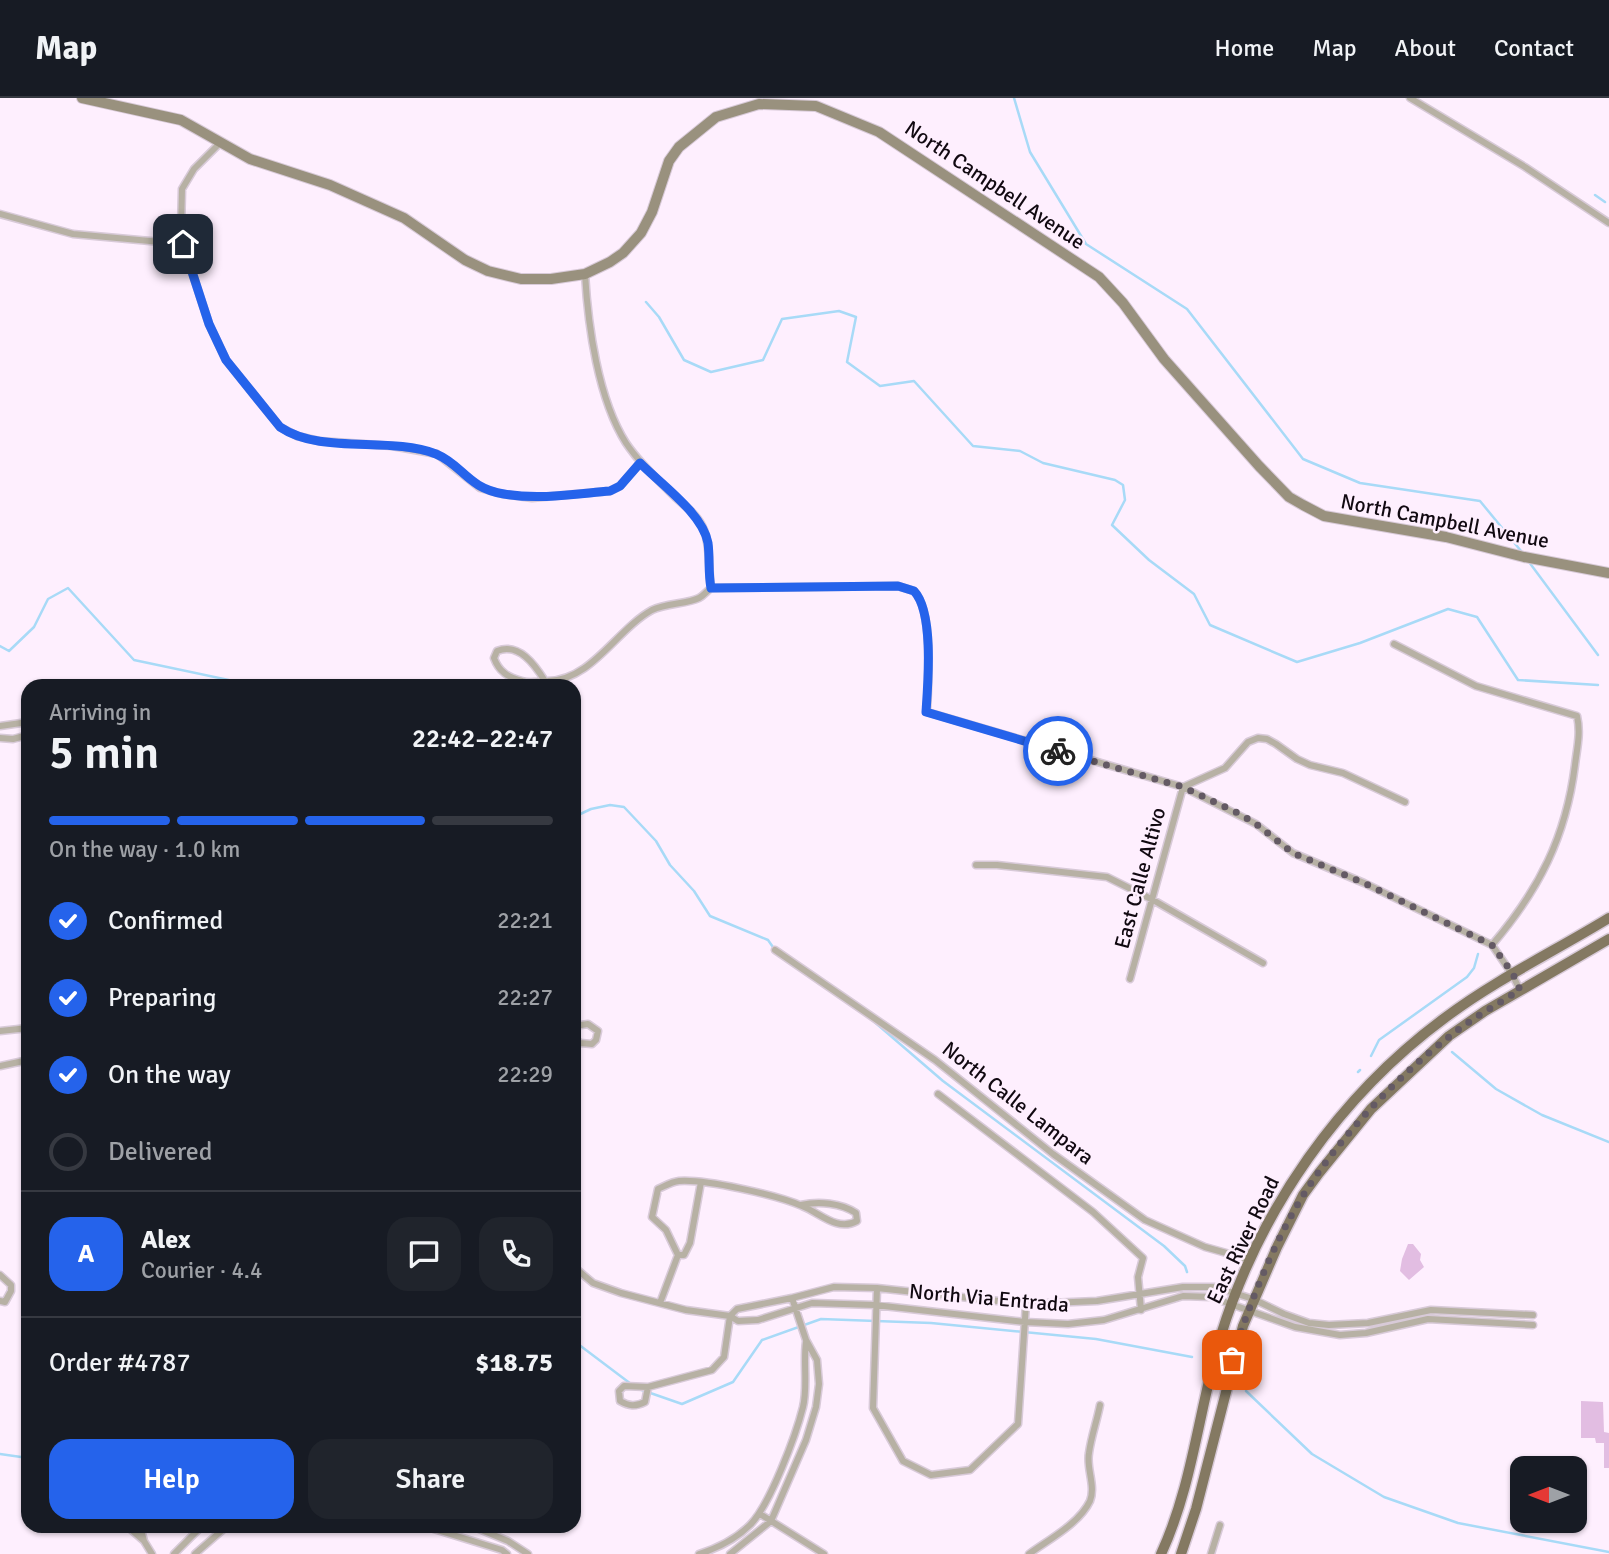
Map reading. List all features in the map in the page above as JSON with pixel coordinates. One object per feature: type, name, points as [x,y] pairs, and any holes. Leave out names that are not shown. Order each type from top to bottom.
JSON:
[{"type":"main road","name":"North Campbell Avenue","points":[[82,98],[173,117],[194,126],[250,159],[330,186],[404,218],[465,260],[488,271],[521,279],[551,279],[585,274],[623,253],[641,233],[652,212],[669,161],[679,147],[716,117],[760,104],[816,106],[879,132],[1099,277],[1123,303],[1182,379],[1259,466],[1296,501],[1324,516],[1446,537],[1609,573]]},
{"type":"main road","name":"East River Road","points":[[1161,1554],[1178,1506],[1220,1337],[1251,1259],[1297,1173],[1328,1130],[1372,1081],[1447,1016],[1609,918]]},
{"type":"main road","name":"East River Road","points":[[1181,1554],[1196,1509],[1232,1360],[1253,1299],[1303,1195],[1355,1128],[1439,1044],[1485,1011],[1609,939]]},
{"type":"street","points":[[1410,98],[1525,167],[1609,223]]},
{"type":"street","points":[[221,142],[194,169],[182,190],[183,244],[209,324],[226,360],[280,427],[319,441],[392,446],[437,454],[480,488],[532,498],[610,491],[620,486],[640,463]]},
{"type":"street","points":[[0,214],[86,236],[183,244]]},
{"type":"street","points":[[585,274],[587,319],[604,390],[618,429],[640,463],[696,516],[708,545],[711,588]]},
{"type":"street","points":[[565,679],[607,650],[624,631],[653,610],[676,602],[698,599],[711,588],[907,587],[914,591],[924,606],[928,675],[926,712],[1183,787],[1248,819],[1293,853],[1364,883],[1492,945],[1513,974],[1520,990]]},
{"type":"street","points":[[1395,644],[1476,687],[1577,716],[1580,729],[1573,782],[1566,815],[1551,856],[1519,914],[1492,945]]},
{"type":"street","points":[[520,679],[502,672],[494,658],[497,651],[503,648],[516,650],[543,679]]},
{"type":"street","points":[[0,726],[21,723]]},
{"type":"street","points":[[0,738],[21,737]]},
{"type":"street","points":[[1183,787],[1225,768],[1248,742],[1258,738],[1267,739],[1310,765],[1343,773],[1405,802]]},
{"type":"street","name":"East Calle Altivo","points":[[1130,979],[1183,787]]},
{"type":"street","points":[[976,865],[1107,877],[1263,963]]},
{"type":"street","name":"North Calle Lampara","points":[[775,950],[935,1060],[1052,1154],[1145,1220],[1205,1247],[1251,1259]]},
{"type":"street","points":[[581,1025],[588,1024],[597,1031],[596,1040],[592,1044],[581,1043]]},
{"type":"street","points":[[0,1031],[21,1029]]},
{"type":"street","points":[[0,1066],[21,1062]]},
{"type":"street","name":"North Calle Lampara","points":[[938,1094],[1093,1212],[1143,1258],[1138,1277],[1141,1310]]},
{"type":"street","points":[[660,1303],[678,1255],[666,1230],[652,1217],[658,1189],[678,1181],[701,1182],[802,1205],[831,1222],[849,1225],[857,1221],[856,1213],[848,1208],[810,1203],[802,1205]]},
{"type":"street","points":[[678,1255],[684,1255],[690,1243],[701,1182]]},
{"type":"street","name":"North Via Entrada","points":[[581,1273],[593,1283],[621,1293],[715,1316],[730,1316],[738,1321],[758,1320],[812,1303],[875,1305],[1025,1322],[1068,1324],[1104,1320],[1183,1296],[1253,1299],[1309,1323],[1329,1325],[1368,1322],[1431,1310],[1533,1315]]},
{"type":"street","points":[[0,1275],[11,1284],[11,1291],[2,1302]]},
{"type":"street","name":"North Via Entrada","points":[[730,1316],[737,1309],[834,1287],[877,1288],[1026,1304],[1097,1301],[1183,1287],[1215,1287],[1249,1310],[1295,1327],[1340,1335],[1366,1333],[1428,1319],[1533,1325]]},
{"type":"street","points":[[877,1288],[873,1408],[903,1461],[931,1475],[970,1470],[1018,1424],[1026,1304]]},
{"type":"street","points":[[730,1554],[771,1521],[806,1440],[814,1413],[819,1384],[817,1360],[806,1340],[792,1298]]},
{"type":"street","points":[[648,1387],[645,1402],[640,1405],[629,1406],[620,1401],[619,1391],[624,1386],[648,1387],[712,1370],[724,1357],[730,1316]]},
{"type":"street","points":[[699,1554],[722,1546],[749,1527],[760,1514],[784,1460],[802,1409],[806,1340]]},
{"type":"street","points":[[1029,1554],[1075,1519],[1090,1500],[1092,1483],[1088,1467],[1089,1452],[1101,1405]]},
{"type":"street","points":[[802,1409],[814,1413]]},
{"type":"street","points":[[760,1514],[824,1554]]},
{"type":"street","points":[[1211,1554],[1220,1525]]},
{"type":"street","points":[[135,1533],[144,1541]]},
{"type":"street","points":[[142,1533],[152,1554]]},
{"type":"street","points":[[174,1554],[195,1533]]},
{"type":"street","points":[[195,1554],[219,1533]]},
{"type":"street","points":[[447,1533],[502,1550],[507,1554]]},
{"type":"street","points":[[489,1533],[528,1554]]},
{"type":"street","points":[[805,1554],[810,1546]]},
{"type":"shaded area","points":[[1408,1244],[1413,1244],[1421,1254],[1420,1260],[1424,1267],[1409,1280],[1400,1271]]},
{"type":"shaded area","points":[[1581,1401],[1603,1402],[1604,1432],[1609,1433],[1609,1468],[1604,1468],[1604,1443],[1596,1443],[1595,1438],[1581,1438]]},
{"type":"waterway","points":[[1014,98],[1030,152],[1086,244],[1187,309],[1303,459],[1360,483],[1480,501],[1521,551]]},
{"type":"waterway","points":[[1595,195],[1605,202]]},
{"type":"waterway","points":[[646,302],[659,317],[684,360],[711,372],[763,360],[782,319],[839,311],[856,317],[847,362],[880,386],[914,381],[973,446],[1020,451],[1043,463],[1115,480],[1123,485],[1125,500],[1112,525],[1149,560],[1194,594],[1210,625],[1297,662],[1360,643],[1448,609],[1477,617],[1518,680],[1598,685]]},
{"type":"waterway","points":[[1529,562],[1598,655]]},
{"type":"waterway","points":[[0,646],[9,651],[34,627],[48,599],[68,588],[134,660],[224,679]]},
{"type":"waterway","points":[[581,814],[610,805],[624,807],[656,841],[670,865],[694,891],[710,916],[768,940],[775,950]]},
{"type":"waterway","points":[[1371,1056],[1379,1040],[1467,977],[1474,968],[1478,954]]},
{"type":"waterway","points":[[871,1019],[943,1081],[1164,1246],[1185,1266],[1187,1272]]},
{"type":"waterway","points":[[1452,1052],[1496,1089],[1542,1115],[1609,1142]]},
{"type":"waterway","points":[[636,1388],[682,1404],[733,1382],[762,1340],[821,1319],[931,1323],[1096,1339],[1192,1357]]},
{"type":"waterway","points":[[581,1346],[631,1384]]},
{"type":"waterway","points":[[1246,1391],[1312,1454],[1384,1497],[1458,1523],[1609,1552]]},
{"type":"waterway","points":[[0,1454],[21,1457]]},
{"type":"way so far","points":[[1058,751],[1183,787],[1240,814],[1293,853],[1364,883],[1492,945],[1513,974],[1520,990],[1449,1037],[1410,1070],[1371,1110],[1318,1173],[1303,1195],[1253,1299],[1232,1360]]},
{"type":"route","points":[[183,244],[209,324],[226,360],[280,427],[288,432],[319,441],[392,446],[437,454],[480,488],[532,498],[610,491],[620,486],[640,463],[696,516],[704,530],[708,545],[711,588],[907,587],[920,597],[924,606],[928,675],[926,712],[1058,751]]}]
